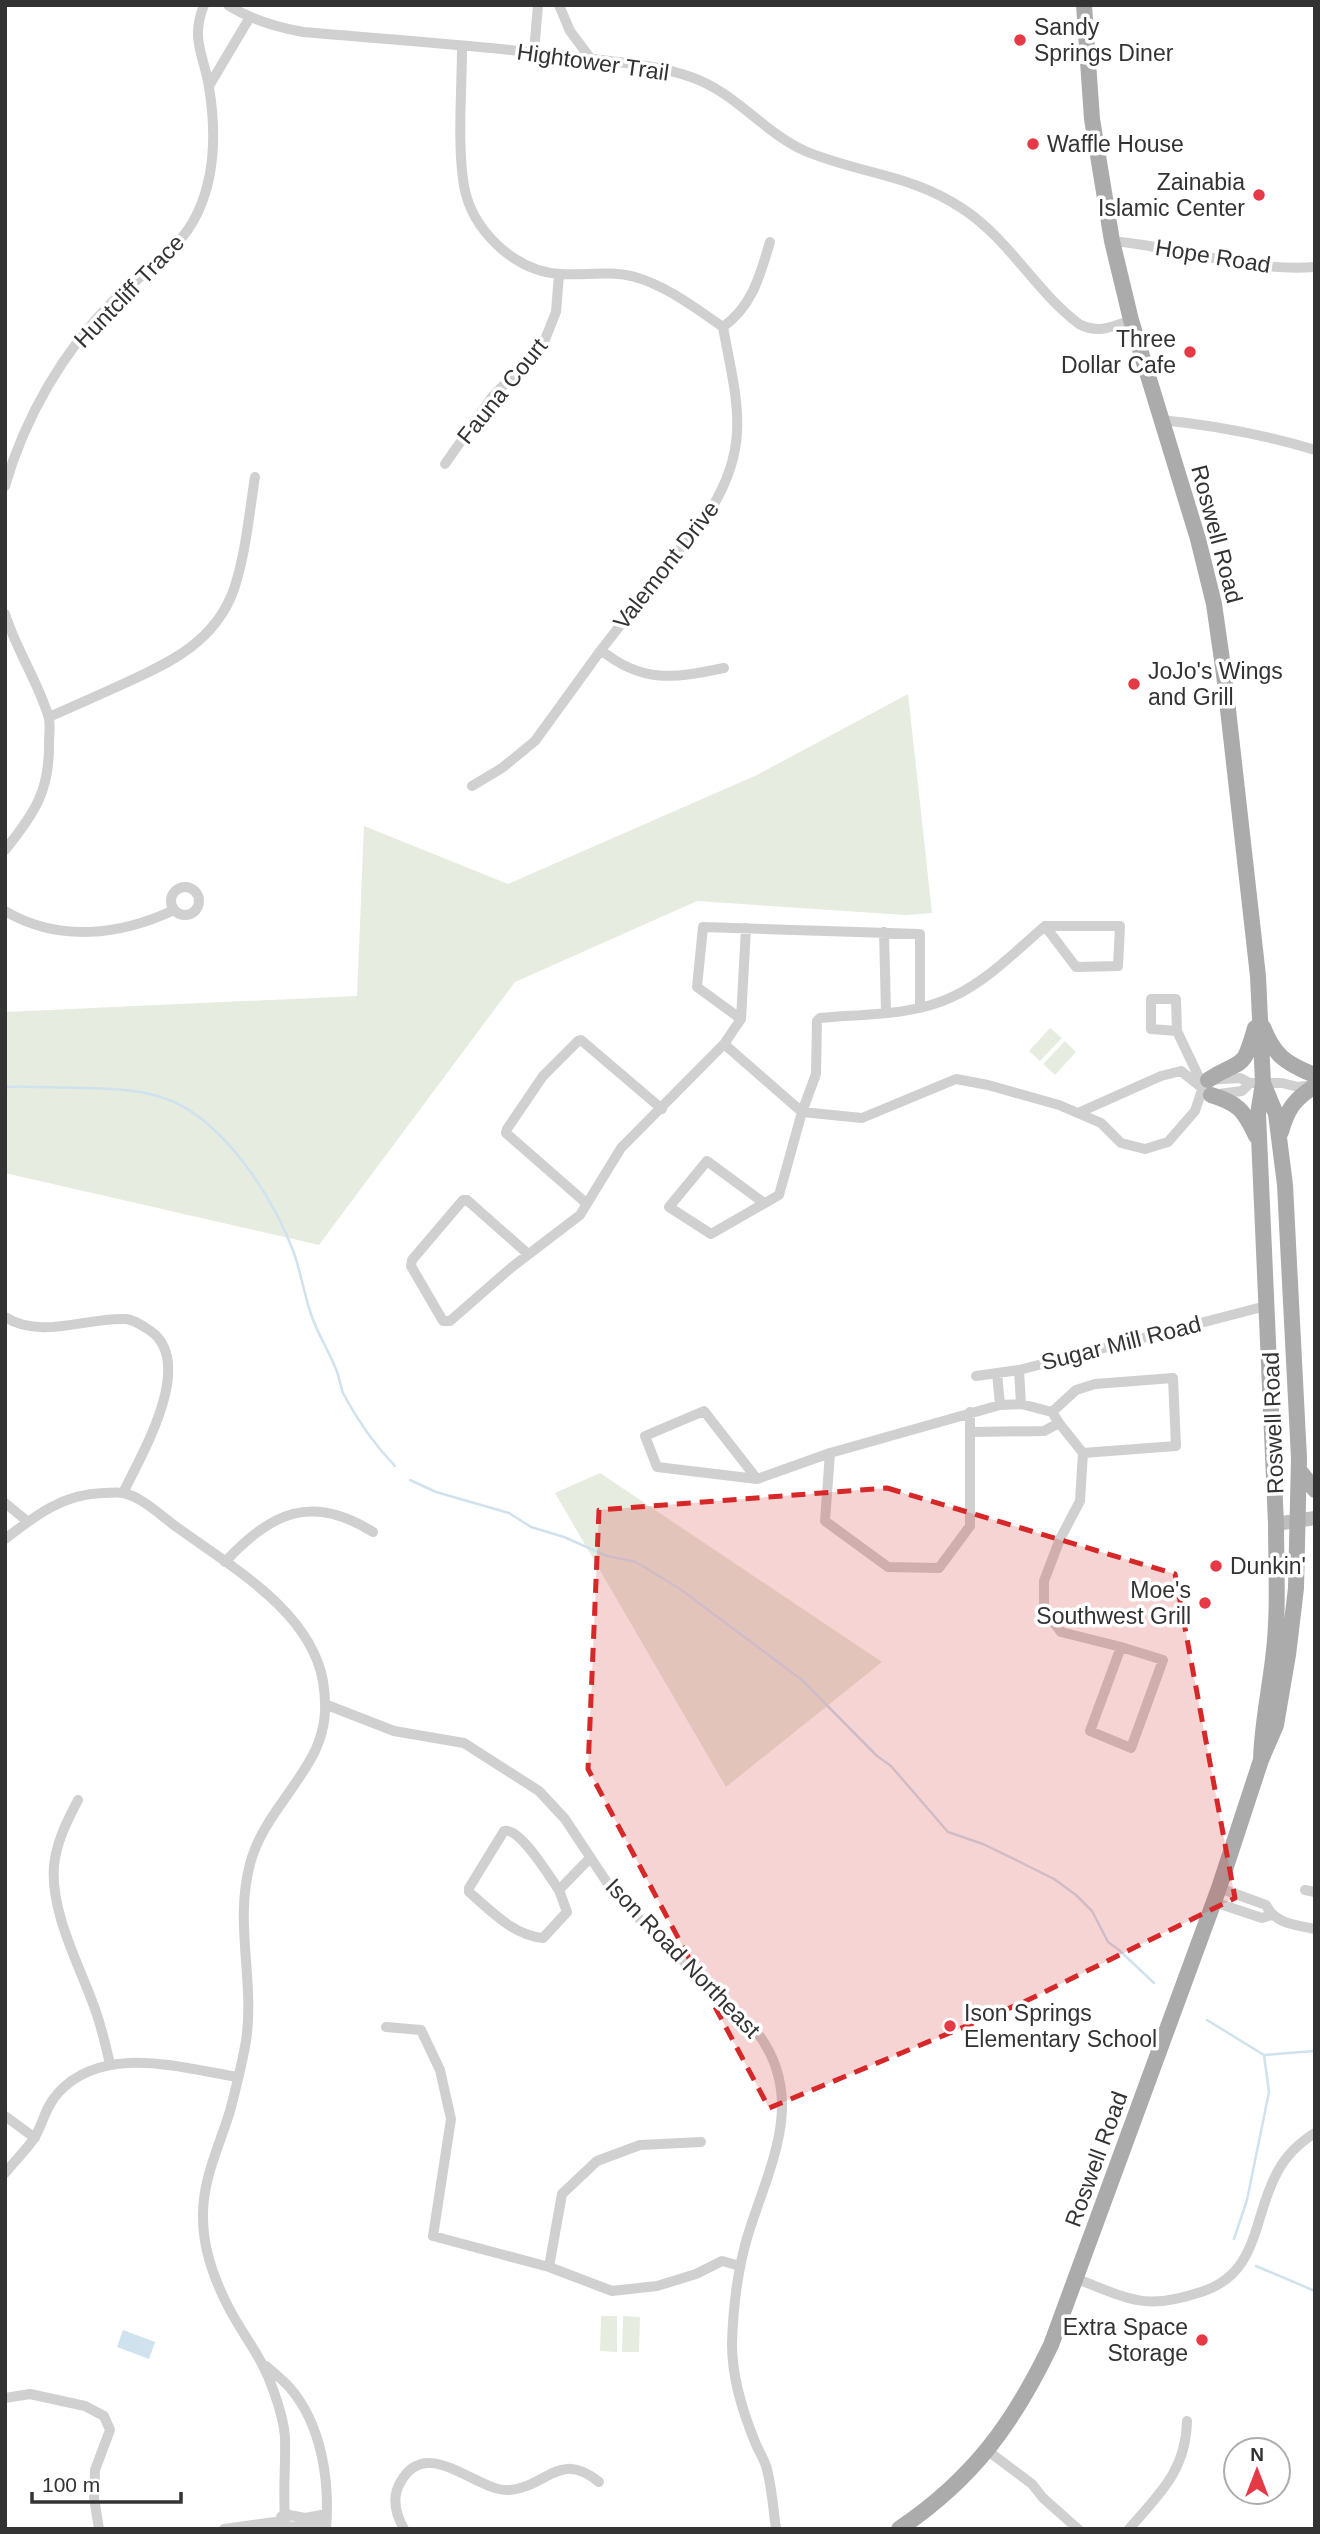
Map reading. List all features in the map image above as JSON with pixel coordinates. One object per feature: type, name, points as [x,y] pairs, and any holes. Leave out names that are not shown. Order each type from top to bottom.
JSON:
[{"type":"main road","name":"Roswell Road","points":[[1084,5],[1092,119],[1112,241],[1131,320],[1198,539],[1214,604],[1258,976],[1256,1083],[1276,1524],[1273,1658],[1262,1724],[1261,1760]]},
{"type":"main road","points":[[1259,1015],[1269,1040],[1281,1058],[1314,1079],[1286,1113],[1279,1138]]},
{"type":"main road","points":[[1259,1015],[1246,1059],[1207,1087],[1233,1101],[1248,1119],[1259,1143]]},
{"type":"main road","name":"Roswell Road","points":[[899,2529],[954,2486],[988,2451],[1030,2388],[1051,2345],[1217,1895],[1261,1760],[1276,1725],[1307,1520],[1299,1470],[1289,1245],[1279,1138],[1276,1114],[1256,1083]]},
{"type":"main road","points":[[1299,1470],[1315,1490]]},
{"type":"street","name":"Huntcliff Trace","points":[[5,486],[8,470],[37,406],[73,349],[114,300],[176,245],[198,214],[208,187],[214,158],[209,86],[197,36],[204,5]]},
{"type":"street","name":"Hightower Trail","points":[[228,5],[276,27],[303,32],[534,52],[663,68],[691,77],[725,94],[775,133],[803,150],[831,161],[903,179],[933,191],[964,209],[989,230],[1079,324],[1091,330],[1103,330],[1131,320]]},
{"type":"street","points":[[534,52],[538,5]]},
{"type":"street","points":[[559,5],[570,31],[592,59]]},
{"type":"street","points":[[209,86],[250,17]]},
{"type":"street","points":[[462,46],[462,169],[470,207],[485,232],[505,252],[530,267],[559,274],[611,273],[649,281],[723,327],[733,320],[750,300],[770,242]]},
{"type":"street","name":"Hope Road","points":[[1112,241],[1144,244],[1223,260],[1279,267],[1315,267]]},
{"type":"street","name":"Fauna Court","points":[[445,464],[492,397],[544,342],[556,312],[559,274]]},
{"type":"street","name":"Valemont Drive","points":[[472,786],[502,768],[535,741],[601,650],[711,509],[731,472],[738,440],[738,409],[723,327]]},
{"type":"street","points":[[1161,420],[1195,423],[1262,436],[1315,450]]},
{"type":"street","points":[[49,717],[166,665],[202,640],[220,617],[233,592],[240,569],[255,477]]},
{"type":"street","points":[[5,614],[49,717],[50,758],[40,802],[28,823],[5,850]]},
{"type":"street","points":[[601,650],[625,667],[654,676],[678,677],[723,668]]},
{"type":"street","points":[[5,911],[41,926],[68,932],[98,933],[145,923],[174,910]]},
{"type":"street","points":[[764,1203],[707,1161],[669,1207],[711,1234],[779,1195],[802,1112],[816,1074],[817,1021],[820,1018],[920,1007],[949,999],[975,985],[1045,926],[1119,926],[1118,966],[1076,967],[1045,926]]},
{"type":"street","points":[[741,1019],[697,987],[703,927],[920,935],[920,1007]]},
{"type":"street","points":[[528,1254],[467,1200],[463,1200],[412,1260],[411,1266],[443,1321],[450,1321],[528,1254],[580,1214],[621,1148],[724,1044],[741,1019],[746,928]]},
{"type":"street","points":[[884,932],[886,1012]]},
{"type":"street","points":[[1177,1031],[1207,1087]]},
{"type":"street","points":[[586,1203],[506,1133],[542,1076],[581,1040],[662,1109]]},
{"type":"street","points":[[724,1044],[802,1112],[862,1118],[956,1079],[988,1085],[1078,1112],[1101,1123],[1121,1143],[1144,1149],[1168,1142],[1195,1111],[1207,1087]]},
{"type":"street","points":[[1078,1112],[1161,1076],[1181,1071],[1207,1087],[1240,1078],[1256,1083],[1282,1083],[1292,1076],[1314,1079]]},
{"type":"street","name":"Sugar Mill Road","points":[[976,1376],[1019,1370],[1266,1306]]},
{"type":"street","points":[[5,1317],[24,1326],[43,1327],[127,1319],[153,1331],[160,1338],[167,1363],[163,1408],[123,1493]]},
{"type":"street","points":[[1019,1370],[1021,1404]]},
{"type":"street","points":[[997,1373],[1000,1405]]},
{"type":"street","points":[[1052,1412],[1076,1390],[1095,1384],[1173,1378],[1176,1447],[1083,1453]]},
{"type":"street","points":[[757,1479],[704,1412],[645,1436],[657,1467],[757,1479],[830,1453],[1000,1405],[1021,1404],[1052,1412],[1083,1453],[1080,1501],[1060,1539],[1044,1581],[1044,1609],[1061,1632],[1121,1647],[1163,1660],[1131,1748],[1090,1731],[1121,1647]]},
{"type":"street","points":[[830,1453],[825,1521],[888,1567],[939,1568],[970,1526],[970,1412]]},
{"type":"street","points":[[971,1432],[1044,1431],[1059,1423]]},
{"type":"street","points":[[5,1539],[27,1521],[61,1501],[87,1493],[123,1493],[150,1508],[225,1562],[282,1608],[302,1630],[320,1667],[327,1705],[314,1752],[261,1834],[249,1866],[243,1922],[248,2022],[230,2110],[206,2180],[203,2222],[207,2250],[220,2288],[263,2364],[285,2433],[286,2528]]},
{"type":"street","points":[[5,1503],[27,1521]]},
{"type":"street","points":[[225,1562],[258,1529],[294,1513],[316,1511],[335,1514],[356,1521],[373,1532]]},
{"type":"street","points":[[1276,1524],[1307,1520]]},
{"type":"street","name":"Ison Road Northeast","points":[[327,1705],[394,1731],[464,1743],[539,1791],[565,1819],[626,1906],[756,2031],[770,2053],[781,2092],[781,2130],[776,2154],[740,2266],[734,2305],[732,2347],[740,2402],[770,2480],[776,2529]]},
{"type":"street","points":[[78,1800],[59,1844],[54,1865],[54,1884],[64,1927],[97,2014],[110,2064]]},
{"type":"street","points":[[508,1829],[522,1839],[559,1890],[567,1912],[543,1938],[533,1937],[511,1927],[469,1892],[469,1888],[504,1830],[508,1829]]},
{"type":"street","points":[[559,1890],[590,1858]]},
{"type":"street","points":[[1217,1895],[1262,1918],[1271,1915],[1285,1923],[1315,1929]]},
{"type":"street","points":[[386,2027],[421,2030],[440,2070],[451,2119],[433,2236],[549,2267],[611,2291],[657,2286],[696,2274],[722,2261],[740,2266]]},
{"type":"street","points":[[5,2173],[34,2138],[45,2110],[59,2091],[76,2077],[110,2064],[139,2062],[238,2077]]},
{"type":"street","points":[[5,2116],[34,2138]]},
{"type":"street","points":[[1077,2279],[1132,2300],[1150,2303],[1173,2301],[1210,2289],[1222,2282],[1251,2248],[1276,2173],[1302,2141],[1315,2133]]},
{"type":"street","points":[[549,2267],[562,2194],[597,2161],[640,2145],[701,2142]]},
{"type":"street","points":[[263,2364],[290,2388],[309,2420],[318,2444],[326,2480],[326,2522]]},
{"type":"street","points":[[5,2398],[30,2394],[85,2406],[104,2416],[110,2430],[95,2470],[94,2498],[99,2529]]},
{"type":"street","points":[[1129,2529],[1174,2475],[1185,2448],[1187,2421]]},
{"type":"street","points":[[988,2451],[1032,2484],[1043,2498],[1077,2529]]},
{"type":"street","points":[[404,2529],[397,2515],[396,2492],[408,2472],[420,2466],[450,2466],[489,2487],[501,2490],[519,2488],[569,2468],[586,2472],[599,2482]]},
{"type":"street","points":[[224,2529],[275,2522],[284,2514]]},
{"type":"street","points":[[284,2514],[326,2522]]},
{"type":"street","points":[[275,2522],[286,2528],[326,2522]]},
{"type":"highlighted area","points":[[887,1488],[1175,1574],[1235,1898],[1024,2002],[769,2108],[588,1769],[599,1510]]},
{"type":"shaded area","points":[[908,694],[932,913],[905,915],[697,901],[515,982],[319,1245],[5,1173],[5,1012],[357,996],[364,826],[508,884],[757,775]]},
{"type":"shaded area","points":[[1050,1028],[1062,1038],[1040,1061],[1029,1051]]},
{"type":"shaded area","points":[[1065,1041],[1076,1052],[1055,1075],[1043,1064]]},
{"type":"shaded area","points":[[600,1473],[882,1662],[726,1787],[555,1493]]},
{"type":"shaded area","points":[[601,2316],[617,2316],[617,2352],[600,2351]]},
{"type":"shaded area","points":[[623,2316],[640,2317],[639,2352],[622,2352]]},
{"type":"water","points":[[123,2330],[155,2342],[149,2359],[117,2347]]},
{"type":"waterway","points":[[5,1087],[96,1088],[141,1092],[174,1102],[194,1113],[212,1128],[246,1166],[274,1210],[294,1253],[311,1314],[336,1370],[343,1393],[366,1431],[395,1466]]},
{"type":"waterway","points":[[410,1480],[436,1492],[509,1513],[531,1527],[564,1537],[607,1556],[636,1562],[680,1589],[802,1680],[877,1756],[891,1766],[948,1832],[983,1844],[1018,1861],[1054,1879],[1076,1895],[1092,1911],[1108,1942],[1154,1983]]},
{"type":"waterway","points":[[1207,2020],[1264,2055],[1315,2051]]},
{"type":"waterway","points":[[1234,2239],[1247,2200],[1269,2092],[1264,2055]]},
{"type":"waterway","points":[[1256,2266],[1315,2291]]},
{"type":"place","name":"Sandy Springs Diner","points":[[1020,40]]},
{"type":"place","name":"Waffle House","points":[[1033,144]]},
{"type":"place","name":"Zainabia Islamic Center","points":[[1259,195]]},
{"type":"place","name":"Three Dollar Cafe","points":[[1190,352]]},
{"type":"place","name":"JoJo's Wings and Grill","points":[[1134,684]]},
{"type":"place","name":"Dunkin'","points":[[1216,1566]]},
{"type":"place","name":"Moe's Southwest Grill","points":[[1205,1603]]},
{"type":"place","name":"Ison Springs Elementary School","points":[[950,2026]]},
{"type":"place","name":"Extra Space Storage","points":[[1202,2340]]}]
